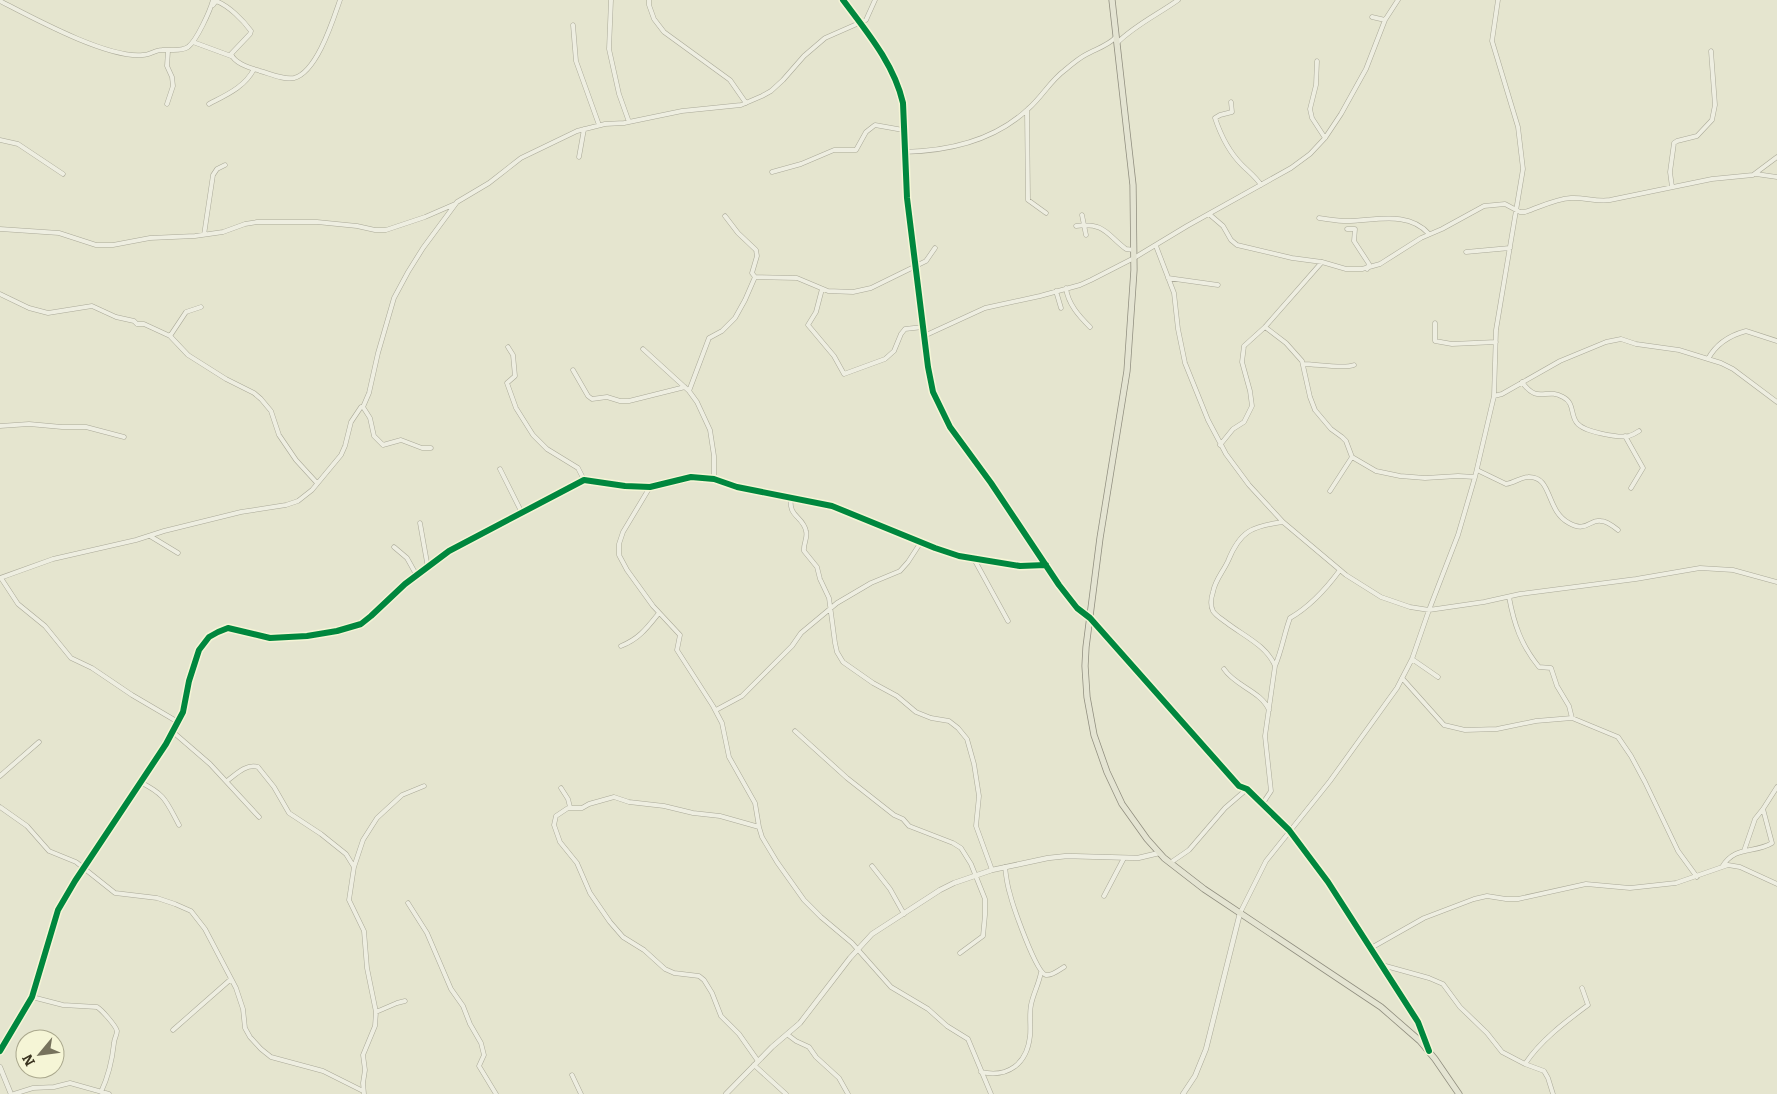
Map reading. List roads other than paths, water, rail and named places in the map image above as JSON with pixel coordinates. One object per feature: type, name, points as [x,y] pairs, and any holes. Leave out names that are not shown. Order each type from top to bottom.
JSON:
[{"type":"main road","points":[[1112,0],[1133,185],[1134,258],[1127,371],[1100,538],[1086,647],[1086,697],[1094,735],[1107,772],[1122,804],[1159,853],[1204,889],[1286,946],[1381,1007],[1429,1051],[1459,1094]]},
{"type":"street","points":[[212,6],[213,0]]},
{"type":"street","points":[[193,42],[231,56],[238,62],[254,69],[285,78],[294,78],[306,70],[323,44],[340,0]]},
{"type":"street","points":[[611,0],[609,48],[619,94],[629,122]]},
{"type":"street","points":[[649,0],[654,18],[664,32],[730,80],[746,103]]},
{"type":"street","points":[[843,0],[882,54],[896,81],[903,104],[907,198],[924,336],[933,392],[942,414],[1072,602],[1090,618],[1239,786],[1247,789],[1263,803],[1289,830],[1328,882],[1382,965],[1418,1022],[1429,1051]]},
{"type":"street","points":[[0,229],[59,233],[104,245],[114,245],[150,238],[204,235],[223,232],[257,222],[318,222],[386,230],[425,218],[443,210],[489,183],[521,158],[577,131],[600,125],[629,122],[675,112],[746,103],[771,92],[791,73],[804,56],[825,38],[867,19],[875,0]]},
{"type":"street","points":[[904,152],[940,150],[985,138],[1008,126],[1027,110],[1057,76],[1079,58],[1117,40],[1130,29],[1178,0]]},
{"type":"street","points":[[924,336],[979,310],[1080,285],[1156,246],[1292,168],[1310,154],[1325,138],[1341,114],[1366,69],[1385,20],[1398,0]]},
{"type":"street","points":[[1183,1094],[1195,1076],[1206,1049],[1240,913],[1266,861],[1330,781],[1402,678],[1412,659],[1428,610],[1458,535],[1475,477],[1494,396],[1496,330],[1523,169],[1518,127],[1492,41],[1498,0]]},
{"type":"street","points":[[0,1],[58,30],[110,50],[142,56],[158,50],[186,49],[193,42],[216,1],[245,23],[251,31],[232,52],[231,56]]},
{"type":"street","points":[[1372,17],[1385,20]]},
{"type":"street","points":[[573,25],[576,61],[600,125]]},
{"type":"street","points":[[166,50],[168,51],[167,66],[173,86],[167,104]]},
{"type":"street","points":[[1672,187],[1670,172],[1674,143],[1677,140],[1697,136],[1712,120],[1715,105],[1711,51]]},
{"type":"street","points":[[1316,61],[1316,85],[1310,109],[1312,118],[1325,138]]},
{"type":"street","points":[[209,104],[242,85],[250,77],[254,69]]},
{"type":"street","points":[[1231,102],[1232,112],[1214,118],[1222,139],[1234,156],[1261,185]]},
{"type":"street","points":[[1027,110],[1028,200],[1046,213]]},
{"type":"street","points":[[772,172],[801,164],[834,150],[856,150],[866,132],[875,125],[903,130]]},
{"type":"street","points":[[579,157],[584,129]]},
{"type":"street","points":[[0,140],[18,144],[63,174]]},
{"type":"street","points":[[1756,174],[1777,156]]},
{"type":"street","points":[[204,235],[213,175],[216,169],[225,165]]},
{"type":"street","points":[[1209,214],[1223,226],[1231,240],[1237,245],[1292,258],[1322,262],[1346,269],[1373,268],[1392,258],[1414,242],[1488,205],[1505,204],[1525,212],[1560,199],[1610,200],[1712,179],[1756,174],[1777,178]]},
{"type":"street","points":[[178,722],[92,668],[71,658],[45,626],[18,604],[0,578],[52,559],[136,540],[241,512],[286,505],[306,496],[341,455],[351,422],[361,407],[363,407],[369,393],[380,345],[394,298],[423,248],[457,202]]},
{"type":"street","points":[[443,210],[452,210]]},
{"type":"street","points":[[1082,214],[1086,235]]},
{"type":"street","points":[[725,216],[738,233],[756,250],[757,256],[752,273],[755,277]]},
{"type":"street","points":[[1319,218],[1344,221],[1400,218],[1418,225],[1429,234]]},
{"type":"street","points":[[1076,226],[1084,225],[1106,230],[1126,249],[1134,250]]},
{"type":"street","points":[[1347,229],[1355,229],[1354,241],[1369,264],[1367,268]]},
{"type":"street","points":[[1156,246],[1175,296],[1178,329],[1185,363],[1205,414],[1220,445],[1241,476],[1283,522],[1340,570],[1381,597],[1428,610],[1700,568],[1733,570],[1777,582]]},
{"type":"street","points":[[755,277],[797,278],[822,289],[853,292],[866,289],[929,259],[935,248]]},
{"type":"street","points":[[1466,252],[1510,248]]},
{"type":"street","points":[[1220,445],[1233,429],[1244,422],[1250,411],[1252,402],[1243,368],[1244,346],[1265,326],[1322,262]]},
{"type":"street","points":[[689,391],[709,338],[722,331],[734,318],[745,300],[755,277]]},
{"type":"street","points":[[1168,278],[1218,285]]},
{"type":"street","points":[[1066,288],[1067,298],[1090,327]]},
{"type":"street","points":[[822,289],[816,312],[808,325],[834,356],[844,374],[885,359],[894,351],[905,329],[924,327]]},
{"type":"street","points":[[1056,291],[1061,308]]},
{"type":"street","points":[[0,294],[30,308],[48,312],[92,306],[116,317],[134,321],[137,324],[144,324],[170,336],[188,355],[226,379],[254,392],[261,398],[271,411],[274,424],[296,460],[317,482]]},
{"type":"street","points":[[170,336],[186,312],[201,307]]},
{"type":"street","points":[[1436,322],[1435,341],[1452,344],[1496,342]]},
{"type":"street","points":[[1265,326],[1290,347],[1303,364],[1310,397],[1316,410],[1331,429],[1346,442],[1352,457],[1376,471],[1400,476],[1425,478],[1475,477]]},
{"type":"street","points":[[1708,359],[1717,346],[1746,330],[1777,341]]},
{"type":"street","points":[[1494,396],[1502,394],[1560,362],[1615,339],[1621,339],[1636,344],[1679,350],[1733,369],[1777,402]]},
{"type":"street","points":[[508,347],[513,354],[516,376],[507,383],[520,416],[539,442],[556,456],[578,468],[584,480]]},
{"type":"street","points":[[643,349],[689,391],[697,402],[710,430],[714,456],[714,480]]},
{"type":"street","points":[[1303,364],[1335,365],[1348,368],[1354,365]]},
{"type":"street","points":[[573,370],[588,396],[592,399],[607,397],[620,401],[630,401],[685,388]]},
{"type":"street","points":[[1522,382],[1530,392],[1535,394],[1564,397],[1572,408],[1574,420],[1584,429],[1625,436],[1630,436],[1639,431]]},
{"type":"street","points":[[363,407],[370,418],[374,436],[379,443],[383,445],[401,440],[422,448],[431,448]]},
{"type":"street","points":[[0,426],[29,424],[62,428],[86,428],[124,437]]},
{"type":"street","points":[[1625,436],[1642,468],[1631,488]]},
{"type":"street","points":[[1330,491],[1352,457]]},
{"type":"street","points":[[500,469],[522,512]]},
{"type":"street","points":[[1477,470],[1506,484],[1527,477],[1536,478],[1545,484],[1558,514],[1570,524],[1582,527],[1596,521],[1604,521],[1618,530]]},
{"type":"street","points":[[0,1051],[32,997],[58,910],[173,732],[183,712],[189,681],[199,650],[209,637],[228,628],[270,638],[322,634],[352,627],[366,621],[396,592],[449,551],[584,480],[625,486],[650,487],[691,477],[714,480],[737,487],[832,506],[947,552],[974,559],[1020,566],[1046,565]]},
{"type":"street","points":[[650,487],[623,532],[619,544],[619,555],[627,570],[659,613],[680,635],[677,647],[678,652],[716,710],[724,731],[730,757],[755,804],[762,837],[807,904],[845,936],[891,986],[928,1009],[948,1026],[968,1039],[991,1094]]},
{"type":"street","points":[[791,498],[792,510],[806,527],[804,551],[817,567],[820,579],[829,598],[837,652],[843,662],[873,683],[897,696],[916,712],[949,722],[964,734],[974,764],[979,796],[976,826],[992,870]]},
{"type":"street","points":[[1275,666],[1270,656],[1253,640],[1234,629],[1216,615],[1211,603],[1218,577],[1227,563],[1236,542],[1245,534],[1262,525],[1283,522]]},
{"type":"street","points":[[420,523],[428,568]]},
{"type":"street","points":[[150,536],[178,554]]},
{"type":"street","points":[[716,710],[742,696],[792,646],[801,633],[831,608],[847,596],[871,583],[900,571],[915,553],[921,542]]},
{"type":"street","points":[[394,547],[407,558],[416,576]]},
{"type":"street","points":[[974,559],[1008,621]]},
{"type":"street","points":[[1263,803],[1271,790],[1265,743],[1266,727],[1275,666],[1283,648],[1285,632],[1290,618],[1303,611],[1314,601],[1340,570]]},
{"type":"street","points":[[1509,597],[1514,624],[1522,642],[1539,666],[1551,668],[1557,686],[1569,706],[1572,718]]},
{"type":"street","points":[[621,646],[633,642],[659,613]]},
{"type":"street","points":[[1412,659],[1438,677]]},
{"type":"street","points":[[1224,669],[1229,676],[1263,701],[1269,710]]},
{"type":"street","points":[[1402,678],[1444,725],[1465,730],[1497,729],[1536,721],[1572,718],[1618,737],[1631,756],[1678,851],[1697,877]]},
{"type":"street","points":[[795,731],[847,778],[909,826],[961,848],[971,864],[985,899],[984,932],[982,937],[960,953]]},
{"type":"street","points":[[173,732],[227,781],[259,817]]},
{"type":"street","points":[[0,776],[40,742]]},
{"type":"street","points":[[227,781],[243,769],[255,765],[258,767],[274,787],[289,812],[322,834],[346,854],[354,867]]},
{"type":"street","points":[[140,782],[156,790],[164,798],[179,825]]},
{"type":"street","points":[[0,807],[27,826],[49,850],[71,859],[115,893],[157,898],[191,911],[205,929],[231,979],[242,1002],[245,1028],[261,1049],[271,1057],[323,1071],[363,1092],[365,1070],[363,1055],[375,1026],[376,1012],[367,968],[364,931],[350,900],[354,867],[363,840],[377,818],[402,795],[424,786]]},
{"type":"street","points":[[1744,851],[1755,819],[1777,787]]},
{"type":"street","points":[[561,788],[568,799],[570,807]]},
{"type":"street","points":[[1170,863],[1189,850],[1225,808],[1247,789]]},
{"type":"street","points":[[758,1061],[739,1034],[721,1016],[712,993],[704,980],[699,976],[674,973],[665,969],[644,950],[623,937],[610,922],[590,893],[581,871],[563,846],[554,825],[556,816],[570,807],[582,808],[589,804],[614,797],[629,802],[720,816],[759,827]]},
{"type":"street","points":[[1722,867],[1726,860],[1738,852],[1767,846],[1772,843],[1763,809]]},
{"type":"street","points":[[726,1094],[758,1061],[800,1023],[857,949],[872,934],[954,883],[992,870],[1067,856],[1138,858],[1159,853]]},
{"type":"street","points":[[1104,896],[1124,858]]},
{"type":"street","points":[[1371,948],[1424,918],[1479,897],[1491,896],[1518,899],[1586,884],[1630,888],[1676,883],[1728,865],[1740,867],[1777,884]]},
{"type":"street","points":[[872,866],[890,889],[904,914]]},
{"type":"street","points":[[1005,867],[1011,899],[1031,953],[1041,972],[1049,975],[1064,967]]},
{"type":"street","points":[[408,903],[427,933],[451,989],[463,1006],[470,1024],[481,1043],[484,1054],[479,1066],[496,1094]]},
{"type":"street","points":[[1382,965],[1429,978],[1442,984],[1460,1007],[1487,1033],[1502,1052],[1544,1071],[1554,1094]]},
{"type":"street","points":[[982,1072],[992,1074],[1004,1073],[1016,1065],[1022,1058],[1030,1038],[1031,1006],[1041,972]]},
{"type":"street","points":[[173,1030],[231,979]]},
{"type":"street","points":[[1525,1064],[1531,1055],[1567,1020],[1588,1005],[1582,988]]},
{"type":"street","points":[[32,997],[63,1005],[97,1007],[115,1028],[114,1056],[101,1092]]},
{"type":"street","points":[[376,1012],[405,1001]]},
{"type":"street","points":[[788,1035],[809,1047],[816,1057],[839,1078],[848,1094]]},
{"type":"street","points":[[754,1066],[786,1094]]},
{"type":"street","points":[[0,1067],[12,1094],[33,1088],[54,1087],[70,1083],[109,1094]]},
{"type":"street","points":[[572,1075],[581,1094]]}]
